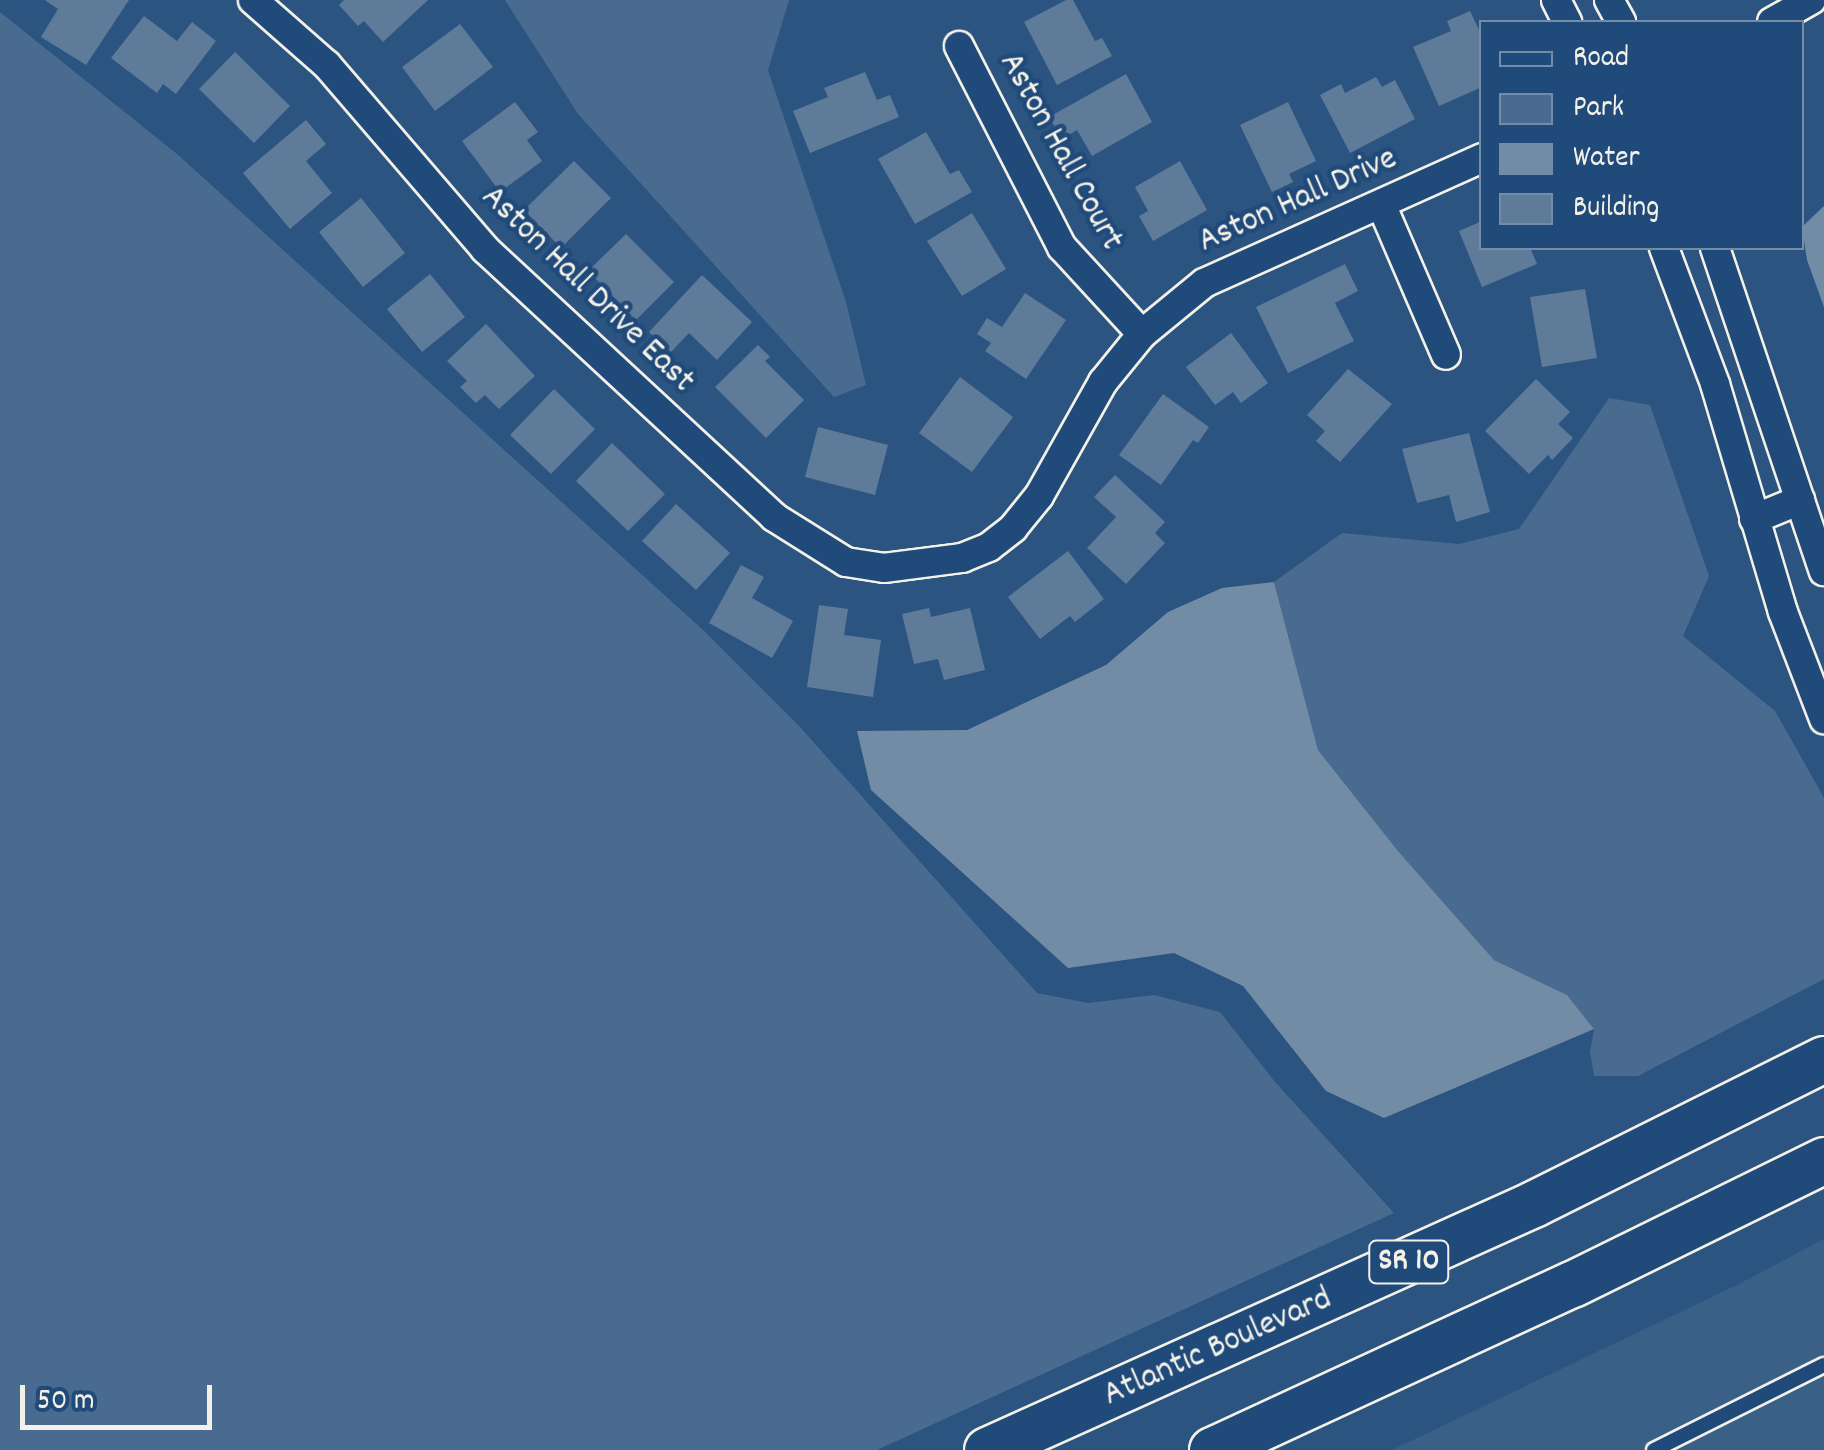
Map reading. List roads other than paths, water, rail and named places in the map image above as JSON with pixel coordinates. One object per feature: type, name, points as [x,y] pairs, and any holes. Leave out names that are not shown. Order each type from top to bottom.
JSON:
[{"type":"highway","name":"Atlantic Boulevard","points":[[988,1450],[1497,1220],[1824,1058]]},
{"type":"highway","name":"SR 10","points":[[1212,1450],[1267,1433],[1824,1160]]},
{"type":"street","name":"Aston Hall Drive East","points":[[253,0],[327,65],[485,250],[774,516],[846,562],[911,567]]},
{"type":"street","points":[[1776,20],[1811,0]]},
{"type":"street","name":"Aston Hall Court","points":[[959,46],[1062,247],[1142,334]]},
{"type":"street","name":"Aston Hall Drive","points":[[911,567],[962,558],[989,547],[1013,528],[1039,496],[1103,382],[1142,334],[1204,284],[1479,159]]},
{"type":"street","points":[[1380,204],[1446,355]]},
{"type":"street","points":[[1665,250],[1715,384],[1783,612],[1824,719]]},
{"type":"street","points":[[1715,250],[1824,571]]},
{"type":"street","points":[[1754,518],[1800,500]]},
{"type":"lane","points":[[1654,1450],[1824,1364]]},
{"type":"water","points":[[1824,206],[1824,307],[1807,260],[1804,225]]},
{"type":"water","points":[[1274,582],[1318,750],[1398,851],[1494,960],[1567,995],[1594,1029],[1384,1118],[1326,1091],[1243,986],[1174,953],[1068,968],[871,790],[857,731],[967,730],[1106,665],[1168,612],[1222,588]]}]
